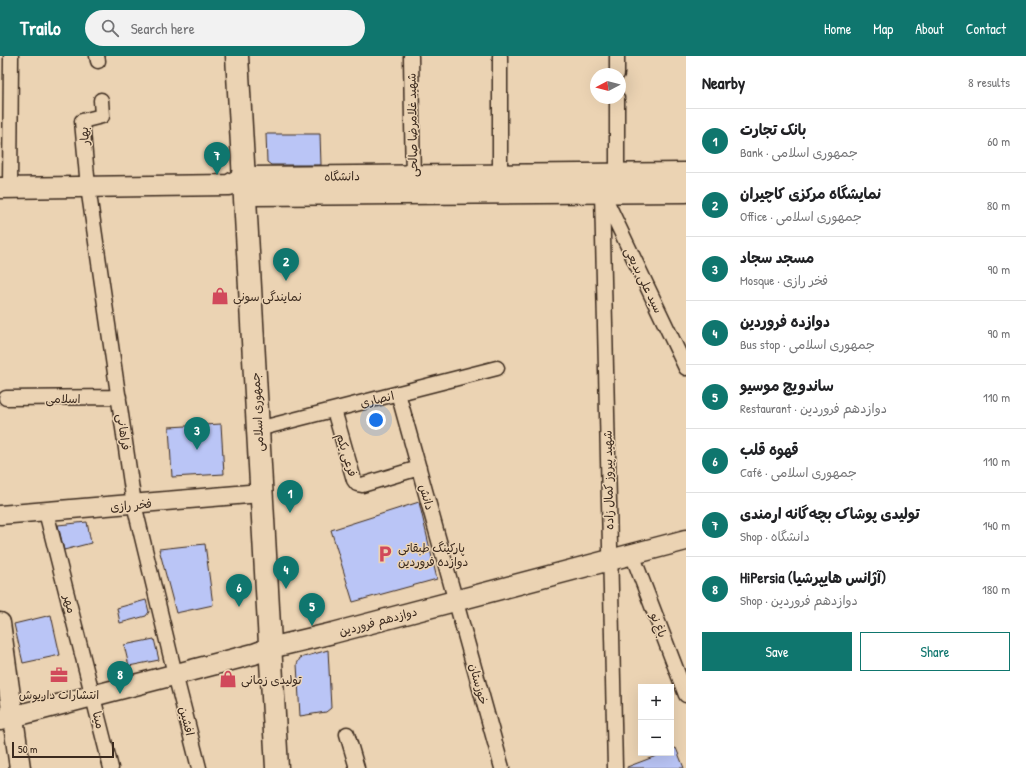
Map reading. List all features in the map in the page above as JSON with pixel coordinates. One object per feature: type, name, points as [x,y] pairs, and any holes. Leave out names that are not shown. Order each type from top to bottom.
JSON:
[{"type":"main road","name":"جمهوری اسلامی","points":[[237,56],[277,768]]},
{"type":"main road","name":"دانشگاه","points":[[5,188],[610,183],[686,173]]},
{"type":"main road","name":"دانشگاه","points":[[610,183],[686,192]]},
{"type":"main road","name":"دوازدهم فروردین","points":[[6,718],[686,540]]},
{"type":"main road","points":[[0,623],[6,718],[20,768]]},
{"type":"street","points":[[5,188],[11,56]]},
{"type":"street","name":"شهید غلامرضا صالحی","points":[[411,56],[413,185]]},
{"type":"street","points":[[500,56],[502,184]]},
{"type":"street","points":[[617,56],[617,68]]},
{"type":"street","name":"بهار","points":[[88,187],[82,121],[102,116],[101,100]]},
{"type":"street","name":"شهید پیروز کمال زاده","points":[[615,768],[609,560],[610,183],[617,104]]},
{"type":"street","name":"سید علی بدیعی","points":[[610,183],[686,368]]},
{"type":"street","name":"فراهانی","points":[[88,187],[134,504],[175,674]]},
{"type":"street","name":"انصاری","points":[[258,428],[497,368]]},
{"type":"street","name":"دانش","points":[[398,393],[456,600]]},
{"type":"street","name":"اسلامی","points":[[6,398],[119,397]]},
{"type":"street","name":"فرعی یکم","points":[[334,410],[354,480],[357,484],[362,485],[419,468]]},
{"type":"street","name":"فخر رازی","points":[[0,515],[261,494]]},
{"type":"street","name":"مهر","points":[[46,512],[93,696]]},
{"type":"street","name":"باغ نو","points":[[632,554],[686,695]]},
{"type":"street","name":"خوزستان","points":[[456,600],[502,768]]},
{"type":"street","name":"افشین","points":[[175,674],[199,768]]},
{"type":"street","name":"مینا","points":[[93,696],[111,768]]},
{"type":"street","points":[[347,734],[358,768]]},
{"type":"building","points":[[266,134],[320,134],[321,165],[271,165],[267,162]]},
{"type":"building","points":[[221,424],[224,474],[172,477],[169,427]]},
{"type":"building","name":"پارکینگ طبقاتی دوازده فروردین","points":[[419,502],[437,579],[353,602],[331,530]]},
{"type":"building","points":[[87,522],[91,543],[64,550],[58,525]]},
{"type":"building","points":[[205,544],[213,605],[176,613],[159,549]]},
{"type":"building","points":[[146,600],[149,612],[146,616],[120,623],[117,608]]},
{"type":"building","points":[[51,615],[60,655],[23,663],[14,624]]},
{"type":"building","points":[[154,639],[159,660],[129,666],[124,645]]},
{"type":"building","points":[[328,650],[331,708],[326,712],[300,716],[297,664],[300,658]]},
{"type":"building","points":[[676,748],[684,768],[627,768],[656,756],[674,756],[674,749]]},
{"type":"place","name":"تولیدی پوشاک بچه‌گانه ارمندی","points":[[217,175]]},
{"type":"place","name":"نمایشگاه مرکزی کاچیران","points":[[286,281]]},
{"type":"place","name":"نمایندگی سونی","points":[[220,296]]},
{"type":"place","name":"مسجد سجاد","points":[[197,450]]},
{"type":"place","name":"بانک تجارت","points":[[290,513]]},
{"type":"place","name":"پارکینگ طبقاتی دوازده فروردین","points":[[385,554]]},
{"type":"place","name":"دوازده فروردین","points":[[286,589]]},
{"type":"place","name":"قهوه قلب","points":[[239,607]]},
{"type":"place","name":"ساندویچ موسیو","points":[[312,626]]},
{"type":"place","name":"انتشارات داریوش","points":[[59,675]]},
{"type":"place","name":"تولیدی زمانی","points":[[228,679]]},
{"type":"place","name":"HiPersia (آژانس هایپرشیا)","points":[[120,694]]}]
